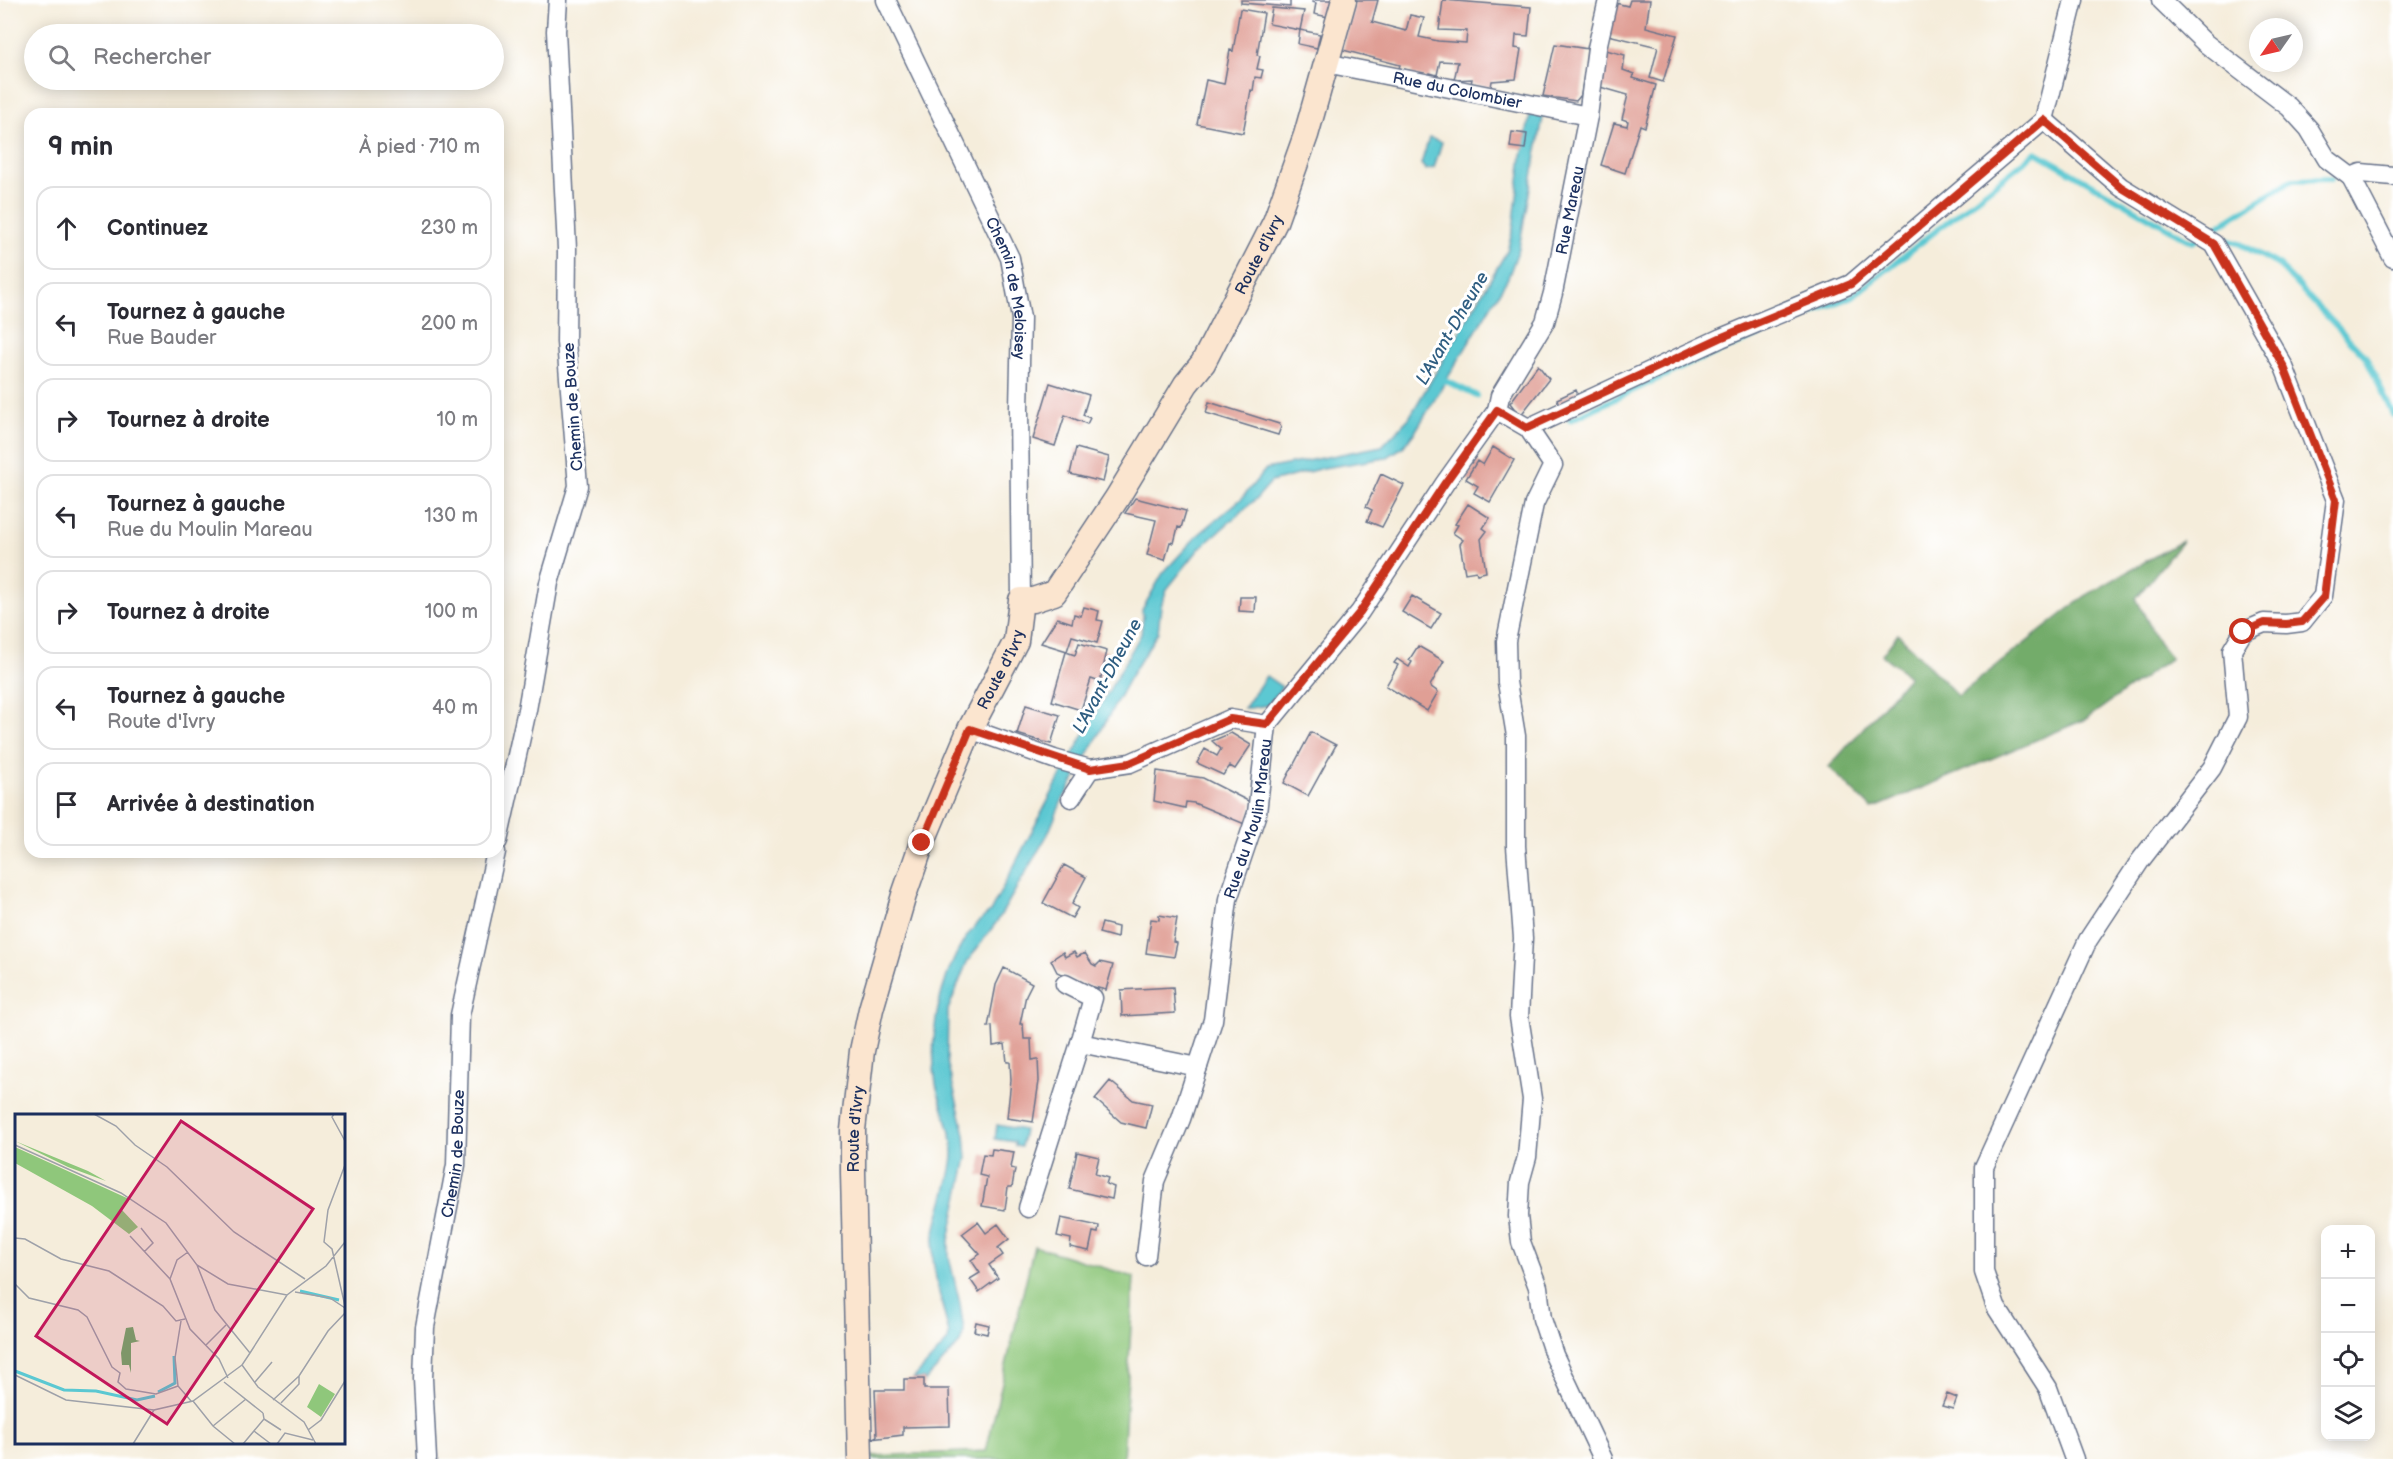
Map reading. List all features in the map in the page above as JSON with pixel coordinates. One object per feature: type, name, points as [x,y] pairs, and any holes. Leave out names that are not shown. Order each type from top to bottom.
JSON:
[{"type":"main road","name":"Route d'Ivry","points":[[860,1459],[853,1130],[862,1051],[871,1009],[904,895],[922,843],[970,729],[1016,641],[1021,600],[1033,600],[1054,593],[1117,498],[1186,384],[1203,363],[1275,222],[1306,135],[1344,0]]},
{"type":"street","name":"Chemin de Bouze","points":[[504,814],[527,710],[549,583],[578,486],[566,342],[567,249],[556,31],[558,0]]},
{"type":"street","name":"Chemin de Meloisey","points":[[886,0],[1010,258],[1021,318],[1019,410],[1021,600]]},
{"type":"street","name":"Rue Mareau","points":[[1497,410],[1500,396],[1545,322],[1553,293],[1588,116],[1597,48],[1608,0]]},
{"type":"street","points":[[1527,428],[1720,338],[1851,284],[2044,120],[2074,0]]},
{"type":"street","points":[[2161,0],[2205,43],[2289,107],[2309,129],[2327,159],[2352,177],[2393,258]]},
{"type":"street","name":"Rue du Colombier","points":[[1326,63],[1588,116]]},
{"type":"street","points":[[2044,120],[2121,187],[2214,244],[2284,367],[2336,500],[2324,597],[2302,622],[2264,623],[2243,632],[2232,650],[2238,717],[2212,768],[2140,861],[2088,940],[1984,1167],[1984,1272],[1996,1307],[2048,1388],[2074,1459]]},
{"type":"street","points":[[2352,177],[2361,173],[2393,176]]},
{"type":"street","points":[[1497,410],[1527,428],[1553,465],[1534,504],[1506,641],[1507,682],[1516,735],[1516,846],[1524,938],[1519,1017],[1532,1099],[1527,1157],[1520,1182],[1518,1216],[1521,1242],[1538,1287],[1542,1319],[1554,1355],[1603,1459]]},
{"type":"street","name":"Rue du Moulin Mareau","points":[[1146,1256],[1155,1181],[1181,1119],[1213,1020],[1228,899],[1257,813],[1267,724],[1360,612],[1438,492],[1497,410]]},
{"type":"street","points":[[970,729],[1079,767],[1130,763],[1230,719],[1267,724]]},
{"type":"street","points":[[1071,798],[1079,767]]},
{"type":"street","name":"Chemin de Bouze","points":[[427,1459],[423,1379],[425,1327],[456,1165],[460,1016],[495,858]]},
{"type":"street","points":[[1028,1208],[1093,998],[1065,984]]},
{"type":"street","points":[[1080,1043],[1198,1067]]},
{"type":"green space","points":[[2183,540],[2136,598],[2159,644],[2171,658],[2086,719],[1872,809],[1829,767],[1909,676],[1882,655],[1898,634],[1958,696],[2085,596]]},
{"type":"green space","points":[[1034,1246],[1134,1277],[1123,1459],[873,1459],[872,1456],[986,1451]]},
{"type":"water","points":[[1531,110],[1544,112],[1519,248],[1508,278],[1415,432],[1403,447],[1386,458],[1323,468],[1271,482],[1256,499],[1199,549],[1167,589],[1161,606],[1158,632],[1129,679],[1085,760],[1070,759],[1141,634],[1142,610],[1163,573],[1197,536],[1242,498],[1266,469],[1382,446],[1409,418],[1507,251],[1513,229],[1522,156]]},
{"type":"water","points":[[1429,138],[1442,142],[1434,168],[1426,170],[1421,164]]},
{"type":"water","points":[[1266,676],[1282,687],[1268,705],[1244,709]]},
{"type":"water","points":[[1064,770],[1077,775],[1061,803],[1048,834],[998,920],[967,962],[948,1010],[947,1062],[965,1134],[967,1158],[949,1240],[949,1257],[964,1332],[960,1343],[924,1382],[924,1379],[913,1379],[948,1341],[949,1334],[933,1258],[935,1232],[949,1181],[953,1155],[949,1129],[936,1084],[934,1062],[934,1039],[942,990],[961,946],[974,927],[990,912]]},
{"type":"water","points":[[997,1125],[1024,1130],[1021,1147],[1015,1146],[1015,1142],[995,1139]]},
{"type":"building","points":[[1241,0],[1290,0],[1290,7],[1241,3]]},
{"type":"building","points":[[1313,0],[1338,0],[1333,18],[1314,14],[1316,3],[1312,2]]},
{"type":"building","points":[[1355,0],[1378,0],[1372,22],[1406,31],[1410,15],[1424,18],[1419,37],[1466,43],[1467,31],[1439,30],[1443,0],[1531,7],[1528,36],[1516,35],[1515,48],[1521,49],[1516,79],[1492,81],[1491,87],[1471,84],[1472,79],[1454,80],[1458,62],[1440,61],[1437,75],[1430,73],[1429,79],[1412,75],[1412,71],[1399,68],[1400,65],[1343,50]]},
{"type":"building","points":[[1630,0],[1650,0],[1646,27],[1677,35],[1663,82],[1650,78],[1658,47],[1608,35],[1615,3],[1628,6]]},
{"type":"building","points":[[1272,8],[1304,11],[1300,30],[1269,24]]},
{"type":"building","points":[[1240,9],[1264,13],[1257,55],[1260,56],[1257,69],[1263,70],[1261,78],[1255,77],[1243,133],[1197,124],[1206,80],[1224,84],[1230,50],[1233,51]]},
{"type":"building","points":[[1300,30],[1320,34],[1317,48],[1298,44]]},
{"type":"building","points":[[1555,44],[1588,49],[1581,95],[1576,101],[1543,96]]},
{"type":"building","points":[[1606,50],[1625,55],[1623,70],[1634,74],[1633,78],[1656,85],[1645,127],[1640,125],[1625,173],[1601,165],[1614,123],[1627,126],[1628,121],[1622,119],[1628,95],[1600,87]]},
{"type":"building","points":[[1512,132],[1527,134],[1525,149],[1510,147]]},
{"type":"building","points":[[1538,365],[1549,379],[1520,416],[1510,403]]},
{"type":"building","points":[[1050,383],[1089,395],[1083,415],[1090,418],[1087,424],[1065,415],[1055,446],[1033,439]]},
{"type":"building","points":[[1576,390],[1580,400],[1561,409],[1557,399]]},
{"type":"building","points":[[1209,402],[1279,424],[1281,427],[1278,435],[1206,413]]},
{"type":"building","points":[[1493,447],[1514,460],[1490,502],[1474,493],[1478,486],[1466,479],[1477,461],[1483,465]]},
{"type":"building","points":[[1076,448],[1109,457],[1103,482],[1070,474]]},
{"type":"building","points":[[1381,474],[1404,485],[1382,527],[1367,521],[1372,510],[1366,507]]},
{"type":"building","points":[[1135,498],[1186,511],[1181,528],[1178,527],[1174,543],[1170,542],[1165,560],[1147,555],[1156,520],[1125,513]]},
{"type":"building","points":[[1468,504],[1490,518],[1483,528],[1487,531],[1481,539],[1486,572],[1477,574],[1476,571],[1465,573],[1460,544],[1463,540],[1453,533],[1458,525],[1455,524]]},
{"type":"building","points":[[1412,596],[1441,613],[1431,629],[1402,612]]},
{"type":"building","points":[[1240,597],[1256,597],[1255,612],[1239,611]]},
{"type":"building","points":[[1084,607],[1099,611],[1097,620],[1103,621],[1097,643],[1072,636],[1067,651],[1041,643],[1057,618],[1072,623],[1074,614],[1081,616]]},
{"type":"building","points":[[1079,643],[1107,651],[1100,682],[1091,679],[1081,710],[1052,701],[1066,652],[1075,655]]},
{"type":"building","points":[[1418,646],[1444,661],[1430,686],[1438,692],[1427,711],[1386,686],[1398,665],[1394,663],[1397,659],[1409,667],[1412,662],[1409,660]]},
{"type":"building","points":[[1026,705],[1060,715],[1051,744],[1017,734]]},
{"type":"building","points":[[1311,732],[1336,745],[1308,796],[1284,783]]},
{"type":"building","points":[[1231,733],[1251,745],[1235,769],[1230,766],[1223,775],[1197,763],[1205,749],[1217,756],[1221,749],[1212,741]]},
{"type":"building","points":[[1157,771],[1203,778],[1252,803],[1247,825],[1194,803],[1186,802],[1185,808],[1154,801]]},
{"type":"building","points":[[1064,865],[1086,877],[1072,904],[1078,908],[1072,918],[1043,903]]},
{"type":"building","points":[[1159,915],[1177,918],[1173,942],[1177,943],[1174,957],[1146,953],[1151,919],[1159,920]]},
{"type":"building","points":[[1102,923],[1118,927],[1117,938],[1099,933]]},
{"type":"building","points":[[1063,952],[1065,957],[1074,952],[1077,957],[1085,953],[1096,966],[1100,962],[1113,965],[1106,990],[1082,984],[1057,972],[1051,960]]},
{"type":"building","points":[[1004,968],[1032,983],[1026,995],[1020,1024],[1023,1024],[1024,1039],[1031,1039],[1032,1060],[1038,1059],[1039,1081],[1033,1122],[1007,1118],[1011,1080],[1010,1062],[1007,1062],[1005,1044],[993,1046],[992,1026],[988,1027],[996,985]]},
{"type":"building","points":[[1173,987],[1175,1013],[1122,1016],[1121,990]]},
{"type":"building","points":[[1110,1081],[1133,1100],[1152,1104],[1146,1128],[1121,1122],[1095,1099]]},
{"type":"building","points":[[992,1149],[1014,1152],[1011,1168],[1015,1169],[1012,1187],[1008,1187],[1005,1210],[982,1206],[987,1177],[979,1175],[983,1154],[991,1155]]},
{"type":"building","points":[[1077,1152],[1099,1157],[1095,1174],[1108,1178],[1106,1184],[1114,1187],[1112,1199],[1069,1189]]},
{"type":"building","points":[[1061,1218],[1099,1226],[1098,1233],[1093,1232],[1089,1251],[1070,1247],[1071,1239],[1057,1236]]},
{"type":"building","points":[[978,1222],[986,1233],[998,1224],[1009,1239],[998,1248],[1003,1255],[989,1265],[998,1278],[979,1292],[970,1279],[980,1273],[971,1260],[980,1254],[962,1234]]},
{"type":"building","points":[[976,1322],[989,1325],[987,1334],[974,1331]]},
{"type":"building","points":[[904,1379],[924,1379],[924,1389],[949,1389],[950,1426],[903,1427],[903,1435],[871,1439],[877,1436],[875,1390],[904,1390]]},
{"type":"building","points":[[1947,1394],[1957,1398],[1953,1409],[1942,1406]]},
{"type":"waterway","points":[[1570,420],[1691,363],[1853,296],[2036,152],[2192,242],[2198,239]]},
{"type":"waterway","points":[[2209,232],[2292,180],[2331,179]]},
{"type":"waterway","points":[[2215,239],[2221,238],[2240,244],[2277,264],[2366,357],[2393,415]]},
{"type":"waterway","name":"L'Avant-Dheune","points":[[1440,378],[1477,396]]},
{"type":"route","points":[[922,843],[970,729],[1054,759],[1090,769],[1130,763],[1230,719],[1267,724],[1360,612],[1445,483],[1497,410],[1527,428],[1720,338],[1851,284],[2044,120],[2121,187],[2214,244],[2284,367],[2336,500],[2324,597],[2302,622],[2264,623],[2243,632]]}]
